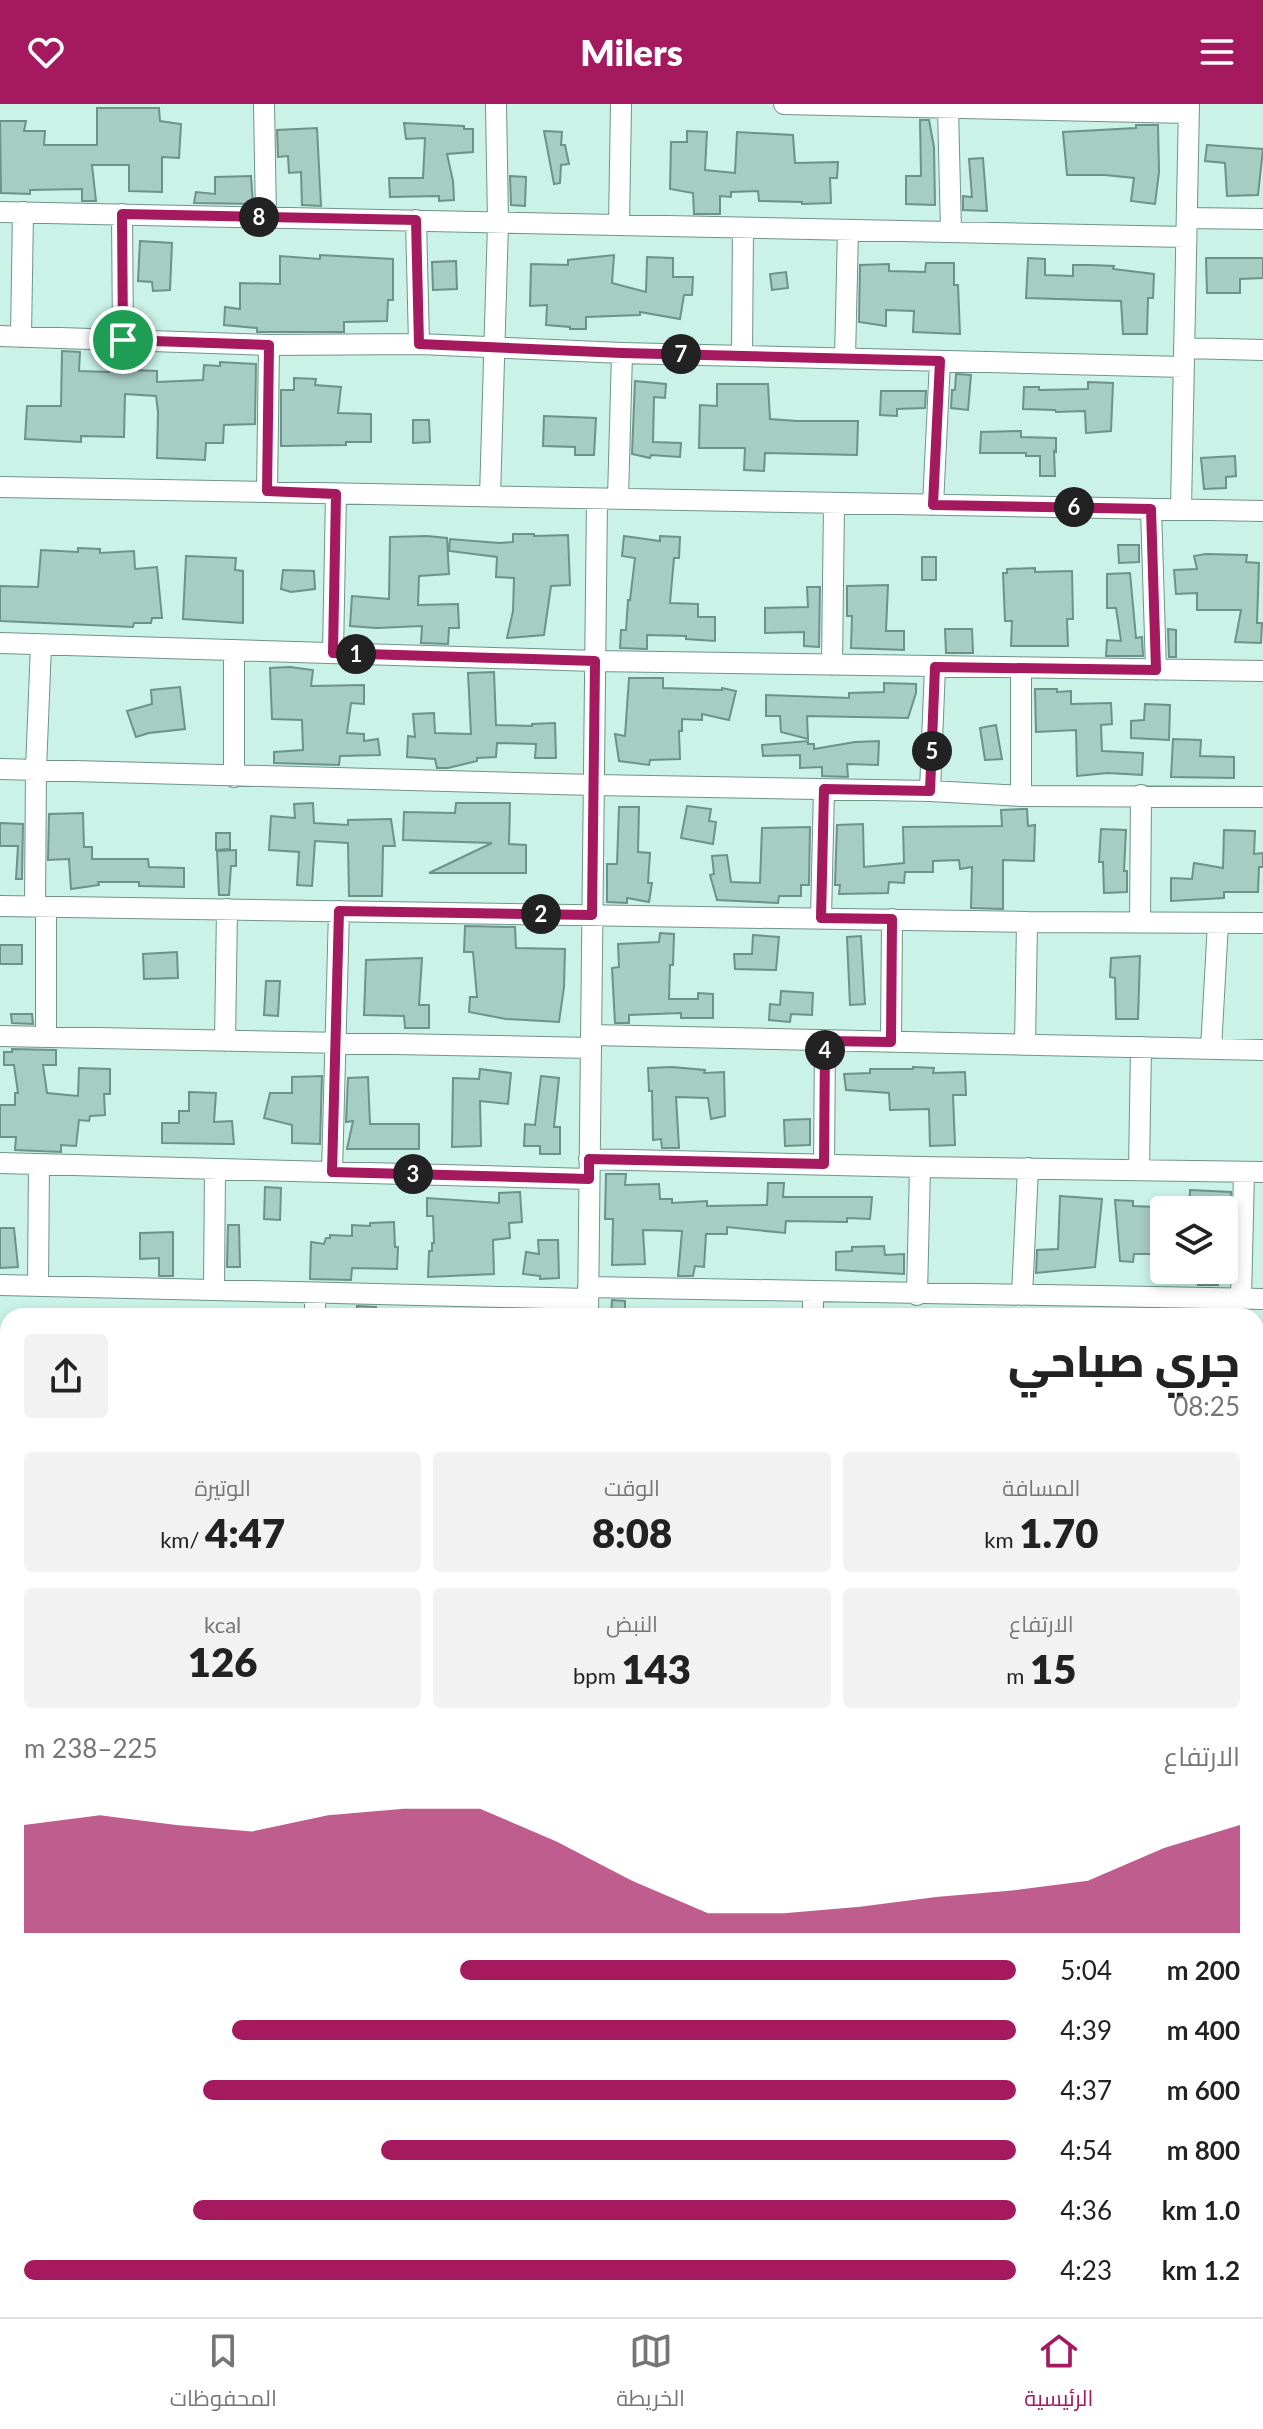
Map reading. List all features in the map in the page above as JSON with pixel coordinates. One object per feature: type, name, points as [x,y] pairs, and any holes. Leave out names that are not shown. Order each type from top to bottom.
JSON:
[{"type":"street","points":[[264,104],[266,217]]},
{"type":"street","points":[[490,497],[498,223],[496,104]]},
{"type":"street","points":[[619,225],[621,104]]},
{"type":"street","points":[[784,104],[1189,109],[1181,509]]},
{"type":"street","points":[[948,108],[951,232]]},
{"type":"street","points":[[0,212],[951,232],[1186,228],[1263,219]]},
{"type":"street","points":[[21,337],[23,212]]},
{"type":"street","points":[[122,214],[123,340]]},
{"type":"street","points":[[416,220],[419,344]]},
{"type":"street","points":[[742,356],[743,228]]},
{"type":"street","points":[[845,358],[848,230]]},
{"type":"street","points":[[0,336],[269,345],[419,344],[940,361],[1184,357],[1263,350]]},
{"type":"street","points":[[267,491],[269,345]]},
{"type":"street","points":[[588,1301],[595,661],[622,353]]},
{"type":"street","points":[[933,505],[940,361]]},
{"type":"street","points":[[0,487],[1263,511]]},
{"type":"street","points":[[333,653],[336,494]]},
{"type":"street","points":[[832,665],[834,503]]},
{"type":"street","points":[[1151,509],[1156,670]]},
{"type":"street","points":[[0,643],[595,661],[1263,671]]},
{"type":"street","points":[[41,645],[36,770],[46,1037]]},
{"type":"street","points":[[234,650],[234,777]]},
{"type":"street","points":[[930,791],[935,667]]},
{"type":"street","points":[[1021,669],[1021,796]]},
{"type":"street","points":[[0,769],[234,777],[930,791],[1021,796],[1263,797]]},
{"type":"street","points":[[821,918],[824,789]]},
{"type":"street","points":[[1140,922],[1141,795]]},
{"type":"street","points":[[0,906],[1263,923]]},
{"type":"street","points":[[225,1041],[227,909]]},
{"type":"street","points":[[332,1172],[339,911]]},
{"type":"street","points":[[891,1042],[892,919]]},
{"type":"street","points":[[1025,1045],[1027,922]]},
{"type":"street","points":[[1211,1049],[1218,923]]},
{"type":"street","points":[[0,1036],[335,1043],[825,1041],[1263,1050]]},
{"type":"street","points":[[824,1164],[825,1041]]},
{"type":"street","points":[[1139,1170],[1141,1047]]},
{"type":"street","points":[[0,1163],[332,1172],[824,1164],[1254,1172],[1241,1299]]},
{"type":"street","points":[[38,1286],[39,1164]]},
{"type":"street","points":[[917,1295],[920,1167]]},
{"type":"street","points":[[1022,1295],[1028,1168]]},
{"type":"street","points":[[214,1290],[215,1169]]},
{"type":"street","points":[[0,1285],[588,1301],[813,1291],[1022,1295],[1149,1307],[1263,1299]]},
{"type":"street","points":[[813,1291],[813,1308]]},
{"type":"street","points":[[315,1294],[315,1308]]},
{"type":"building","points":[[97,108],[159,108],[160,121],[181,124],[179,158],[162,157],[162,192],[129,191],[129,165],[92,165],[96,201],[82,201],[82,189],[30,190],[30,194],[1,193],[0,121],[26,121],[24,131],[45,131],[44,145],[97,145]]},
{"type":"building","points":[[920,120],[929,120],[934,147],[935,205],[906,204],[906,176],[921,176]]},
{"type":"building","points":[[404,123],[473,129],[473,152],[447,154],[454,200],[439,201],[439,196],[390,197],[389,178],[423,178],[425,138],[406,139]]},
{"type":"building","points":[[1136,125],[1158,125],[1159,172],[1155,204],[1131,201],[1134,178],[1067,175],[1063,132],[1136,128]]},
{"type":"building","points":[[317,128],[321,206],[302,205],[301,172],[289,173],[288,156],[278,157],[277,130]]},
{"type":"building","points":[[544,131],[562,132],[561,145],[565,145],[569,164],[561,165],[560,183],[554,184]]},
{"type":"building","points":[[687,131],[707,132],[705,170],[735,173],[737,132],[793,135],[795,163],[838,162],[837,178],[830,178],[831,203],[759,201],[758,191],[731,192],[731,197],[720,196],[720,214],[694,214],[693,193],[670,189],[671,142],[687,142]]},
{"type":"building","points":[[1207,145],[1263,149],[1258,195],[1227,196],[1225,163],[1205,161]]},
{"type":"building","points":[[983,158],[987,211],[963,210],[963,196],[972,197],[969,159]]},
{"type":"building","points":[[251,176],[253,204],[194,203],[196,192],[215,194],[215,177]]},
{"type":"building","points":[[510,176],[526,177],[525,206],[511,205]]},
{"type":"building","points":[[140,241],[172,243],[170,290],[153,291],[152,282],[138,281]]},
{"type":"building","points":[[320,255],[393,259],[393,300],[388,300],[387,321],[344,322],[344,332],[257,332],[257,328],[224,325],[225,307],[240,309],[240,283],[280,284],[280,256],[320,259]]},
{"type":"building","points":[[614,255],[612,283],[646,292],[647,257],[673,258],[673,277],[693,277],[692,295],[684,295],[680,319],[640,312],[640,315],[586,317],[586,329],[570,329],[546,325],[547,305],[530,306],[531,264],[568,265],[568,260]]},
{"type":"building","points":[[1028,258],[1045,259],[1045,275],[1073,276],[1073,265],[1114,266],[1113,269],[1154,274],[1153,298],[1148,298],[1147,334],[1123,334],[1121,301],[1026,298]]},
{"type":"building","points":[[1206,258],[1263,258],[1263,278],[1240,279],[1240,293],[1207,293]]},
{"type":"building","points":[[456,261],[457,289],[433,290],[432,262]]},
{"type":"building","points":[[926,263],[954,263],[960,334],[913,332],[914,311],[886,310],[886,326],[859,322],[860,265],[889,264],[889,271],[925,272]]},
{"type":"building","points":[[786,272],[788,288],[772,290],[770,274]]},
{"type":"building","points":[[62,351],[80,352],[79,371],[157,371],[157,382],[203,380],[204,365],[220,366],[220,362],[256,364],[255,424],[224,425],[223,443],[206,443],[205,460],[157,458],[156,396],[125,394],[124,437],[81,436],[81,442],[25,439],[27,406],[61,406]]},
{"type":"building","points":[[956,374],[971,375],[968,410],[951,408]]},
{"type":"building","points":[[294,378],[316,379],[315,385],[341,387],[338,413],[371,414],[371,442],[281,446],[281,390],[294,390]]},
{"type":"building","points":[[635,381],[666,384],[665,398],[654,397],[653,442],[681,443],[680,457],[651,455],[650,458],[632,454]]},
{"type":"building","points":[[1088,382],[1113,383],[1111,431],[1086,433],[1085,411],[1023,409],[1024,387],[1039,387],[1039,390],[1088,389]]},
{"type":"building","points":[[717,384],[768,384],[770,419],[858,421],[857,455],[765,453],[764,471],[744,470],[745,448],[699,448],[700,405],[717,406]]},
{"type":"building","points":[[881,391],[926,391],[925,408],[897,409],[897,416],[880,415]]},
{"type":"building","points":[[544,416],[596,418],[594,455],[575,455],[575,447],[543,446]]},
{"type":"building","points":[[413,420],[429,420],[430,442],[413,443]]},
{"type":"building","points":[[1021,431],[1021,437],[1056,438],[1055,476],[1040,476],[1040,456],[980,453],[981,432]]},
{"type":"building","points":[[1235,456],[1236,476],[1226,477],[1226,488],[1204,489],[1201,458]]},
{"type":"building","points":[[513,534],[568,535],[570,585],[551,586],[544,635],[507,638],[513,611],[514,578],[496,577],[497,557],[449,551],[450,539],[513,542]]},
{"type":"building","points":[[624,536],[660,541],[660,536],[680,537],[679,558],[674,558],[670,603],[698,604],[698,617],[715,617],[715,641],[686,639],[686,636],[647,635],[647,649],[620,648],[621,630],[626,630],[635,558],[622,556]]},
{"type":"building","points":[[390,537],[447,538],[449,574],[419,576],[418,605],[458,604],[459,628],[449,628],[448,644],[421,643],[422,626],[350,626],[352,596],[389,599]]},
{"type":"building","points":[[1118,545],[1139,545],[1139,562],[1119,563]]},
{"type":"building","points":[[78,548],[100,549],[100,553],[134,551],[135,569],[157,567],[162,618],[152,618],[151,623],[134,623],[133,627],[0,621],[0,586],[38,587],[41,550],[78,552]]},
{"type":"building","points":[[1247,555],[1246,562],[1259,563],[1257,623],[1262,623],[1261,643],[1235,642],[1241,610],[1197,610],[1197,593],[1176,594],[1174,570],[1197,569],[1194,556]]},
{"type":"building","points":[[186,556],[236,558],[235,570],[243,571],[243,623],[183,619]]},
{"type":"building","points":[[922,557],[936,557],[936,580],[922,580]]},
{"type":"building","points":[[1035,568],[1035,572],[1072,571],[1073,619],[1067,619],[1068,646],[1011,646],[1012,621],[1005,621],[1003,573],[1007,573],[1007,569]]},
{"type":"building","points":[[283,570],[314,571],[315,589],[291,592],[281,589]]},
{"type":"building","points":[[1130,573],[1136,638],[1142,637],[1143,656],[1106,656],[1107,640],[1121,641],[1116,608],[1107,608],[1107,574]]},
{"type":"building","points":[[888,585],[886,631],[904,631],[904,650],[851,648],[852,616],[847,616],[847,586]]},
{"type":"building","points":[[807,587],[820,587],[819,647],[804,646],[804,632],[765,633],[765,608],[808,607]]},
{"type":"building","points":[[945,629],[972,629],[973,653],[946,653]]},
{"type":"building","points":[[1168,629],[1176,630],[1176,657],[1169,657]]},
{"type":"building","points":[[270,668],[313,670],[311,686],[364,685],[364,704],[351,703],[347,733],[364,734],[364,741],[378,739],[380,755],[340,756],[339,765],[274,763],[274,752],[303,750],[302,720],[272,719]]},
{"type":"building","points":[[494,672],[496,725],[555,723],[556,758],[535,758],[536,744],[497,743],[496,757],[477,758],[477,761],[448,768],[437,768],[435,759],[407,757],[408,736],[415,737],[413,714],[434,713],[435,733],[471,734],[468,673]]},
{"type":"building","points":[[629,678],[663,678],[663,688],[722,688],[736,691],[729,720],[702,714],[702,720],[682,719],[680,759],[650,760],[649,765],[619,761],[615,734],[625,736]]},
{"type":"building","points":[[884,683],[916,684],[908,718],[807,716],[808,739],[781,732],[780,716],[766,716],[766,695],[849,698],[849,693],[884,692]]},
{"type":"building","points":[[180,687],[185,729],[136,737],[127,711],[152,704],[151,690]]},
{"type":"building","points":[[1035,689],[1071,691],[1071,704],[1111,703],[1112,724],[1101,725],[1102,751],[1143,753],[1142,775],[1108,773],[1077,776],[1076,730],[1036,732]]},
{"type":"building","points":[[1145,704],[1170,705],[1169,740],[1131,738],[1131,721],[1144,720]]},
{"type":"building","points":[[996,725],[1002,759],[985,760],[980,728]]},
{"type":"building","points":[[1173,739],[1201,740],[1200,756],[1234,757],[1234,778],[1171,777]]},
{"type":"building","points":[[808,741],[808,744],[814,744],[814,749],[879,741],[878,765],[847,764],[848,777],[822,776],[822,767],[800,768],[800,755],[763,756],[762,745]]},
{"type":"building","points":[[313,803],[314,823],[348,825],[348,820],[391,819],[395,846],[383,846],[382,896],[349,896],[348,843],[315,841],[312,886],[297,885],[299,852],[269,850],[271,816],[295,818],[294,804]]},
{"type":"building","points":[[456,803],[510,803],[509,844],[526,845],[526,873],[429,873],[492,843],[403,840],[404,812],[455,813]]},
{"type":"building","points":[[687,806],[711,809],[709,821],[716,822],[713,844],[681,838]]},
{"type":"building","points":[[619,807],[639,807],[638,852],[650,853],[648,883],[652,883],[649,902],[627,898],[627,903],[607,902],[607,864],[617,864]]},
{"type":"building","points":[[1027,809],[1028,826],[1035,825],[1034,861],[1003,860],[1003,909],[971,908],[972,867],[960,869],[959,860],[933,861],[933,872],[905,872],[904,883],[889,882],[888,893],[839,894],[840,885],[835,885],[837,825],[863,824],[864,867],[904,863],[903,827],[1002,826],[1001,810]]},
{"type":"building","points":[[83,813],[84,847],[92,847],[92,859],[148,859],[149,867],[184,868],[184,887],[98,882],[99,885],[71,889],[69,859],[48,860],[49,814]]},
{"type":"building","points":[[0,823],[23,824],[22,879],[16,879],[18,846],[0,846]]},
{"type":"building","points":[[810,827],[809,885],[801,885],[801,896],[779,896],[778,903],[717,900],[710,875],[714,874],[712,856],[727,855],[731,882],[760,883],[762,828]]},
{"type":"building","points":[[1101,829],[1126,830],[1124,871],[1127,871],[1127,892],[1104,893],[1103,862],[1099,862]]},
{"type":"building","points":[[1224,830],[1255,831],[1254,854],[1263,853],[1258,892],[1224,892],[1224,898],[1171,901],[1171,878],[1192,879],[1194,863],[1223,868]]},
{"type":"building","points":[[216,833],[230,833],[230,849],[216,850]]},
{"type":"building","points":[[236,850],[236,866],[231,866],[229,895],[219,895],[217,851]]},
{"type":"building","points":[[465,926],[515,927],[516,948],[565,949],[559,1022],[506,1019],[469,1012],[470,997],[477,997],[473,952],[464,952]]},
{"type":"building","points":[[660,933],[674,934],[669,999],[698,999],[698,993],[713,994],[713,1018],[681,1018],[681,1013],[629,1015],[629,1023],[615,1023],[612,968],[619,967],[618,944],[659,942]]},
{"type":"building","points":[[753,935],[779,937],[776,970],[735,969],[734,954],[752,954]]},
{"type":"building","points":[[861,936],[865,1004],[850,1005],[847,937]]},
{"type":"building","points":[[0,945],[22,945],[22,964],[0,964]]},
{"type":"building","points":[[177,952],[178,978],[144,979],[143,954]]},
{"type":"building","points":[[1140,956],[1138,1019],[1116,1019],[1115,978],[1110,977],[1111,958]]},
{"type":"building","points":[[422,958],[419,1005],[429,1005],[429,1028],[405,1028],[404,1016],[364,1015],[366,960]]},
{"type":"building","points":[[266,981],[280,981],[278,1016],[264,1015]]},
{"type":"building","points":[[781,991],[813,993],[812,1015],[791,1014],[790,1022],[769,1020],[770,1004],[780,1005]]},
{"type":"building","points":[[11,1014],[32,1014],[33,1024],[12,1023]]},
{"type":"building","points":[[12,1049],[56,1050],[56,1065],[43,1065],[47,1093],[78,1096],[79,1068],[110,1069],[110,1094],[104,1094],[105,1115],[90,1116],[89,1121],[79,1120],[76,1146],[61,1145],[61,1152],[15,1150],[16,1137],[0,1137],[0,1105],[15,1105],[15,1093],[18,1093],[14,1065],[4,1065],[4,1052],[12,1052]]},
{"type":"building","points":[[648,1068],[705,1070],[704,1073],[724,1072],[725,1116],[711,1119],[708,1098],[676,1097],[679,1148],[662,1148],[661,1139],[653,1140]]},
{"type":"building","points":[[934,1068],[933,1073],[965,1072],[966,1095],[953,1095],[955,1145],[930,1146],[929,1109],[890,1110],[889,1093],[846,1090],[844,1074]]},
{"type":"building","points":[[480,1069],[511,1073],[508,1104],[480,1101],[481,1146],[452,1147],[453,1078],[479,1079]]},
{"type":"building","points":[[322,1076],[320,1144],[292,1143],[292,1125],[264,1118],[270,1093],[292,1093],[292,1077]]},
{"type":"building","points":[[541,1076],[559,1078],[554,1127],[560,1127],[560,1154],[540,1154],[540,1146],[524,1146],[525,1124],[535,1125]]},
{"type":"building","points":[[368,1077],[370,1124],[419,1124],[419,1149],[347,1149],[353,1121],[346,1122],[348,1078]]},
{"type":"building","points":[[189,1092],[216,1093],[214,1122],[232,1121],[234,1144],[162,1143],[162,1123],[179,1123],[179,1111],[189,1111]]},
{"type":"building","points":[[810,1119],[810,1145],[785,1146],[784,1120]]},
{"type":"building","points":[[606,1174],[626,1174],[625,1185],[659,1184],[660,1199],[672,1199],[672,1203],[707,1201],[707,1206],[767,1205],[768,1183],[784,1183],[783,1197],[872,1197],[870,1219],[847,1218],[847,1222],[786,1221],[785,1233],[727,1227],[727,1234],[706,1234],[704,1267],[695,1266],[693,1276],[678,1276],[682,1231],[643,1230],[645,1264],[612,1265],[613,1219],[605,1219]]},
{"type":"building","points":[[265,1187],[281,1188],[280,1220],[264,1219]]},
{"type":"building","points":[[1190,1190],[1231,1192],[1231,1196],[1190,1196]]},
{"type":"building","points":[[520,1192],[522,1222],[509,1223],[510,1238],[493,1240],[494,1274],[428,1277],[429,1251],[432,1251],[434,1243],[433,1216],[427,1216],[427,1198],[499,1203],[499,1193]]},
{"type":"building","points":[[1060,1196],[1102,1199],[1095,1267],[1036,1273],[1037,1250],[1058,1249]]},
{"type":"building","points":[[1115,1200],[1133,1201],[1133,1206],[1150,1207],[1150,1254],[1134,1254],[1133,1262],[1120,1261]]},
{"type":"building","points":[[394,1222],[397,1269],[352,1268],[351,1280],[310,1279],[311,1242],[324,1244],[330,1235],[352,1236],[352,1225]]},
{"type":"building","points":[[228,1225],[239,1225],[240,1267],[227,1267]]},
{"type":"building","points":[[0,1228],[14,1228],[18,1267],[0,1268]]},
{"type":"building","points":[[173,1232],[173,1276],[159,1276],[159,1258],[140,1259],[140,1233]]},
{"type":"building","points":[[538,1240],[558,1240],[559,1278],[540,1279],[540,1276],[523,1274],[526,1252],[539,1254]]},
{"type":"building","points":[[884,1246],[885,1255],[904,1254],[904,1274],[836,1270],[836,1252],[852,1251],[852,1247]]},
{"type":"building","points":[[612,1300],[625,1301],[625,1308],[612,1308]]},
{"type":"route","points":[[122,214],[416,220],[419,344],[940,361],[933,505],[1151,509],[1156,670],[935,667],[930,791],[824,789],[821,918],[892,919],[891,1042],[825,1041],[824,1164],[589,1159],[589,1179],[332,1172],[339,911],[592,915],[595,661],[333,653],[336,494],[267,491],[269,345],[123,340],[122,214]]}]
